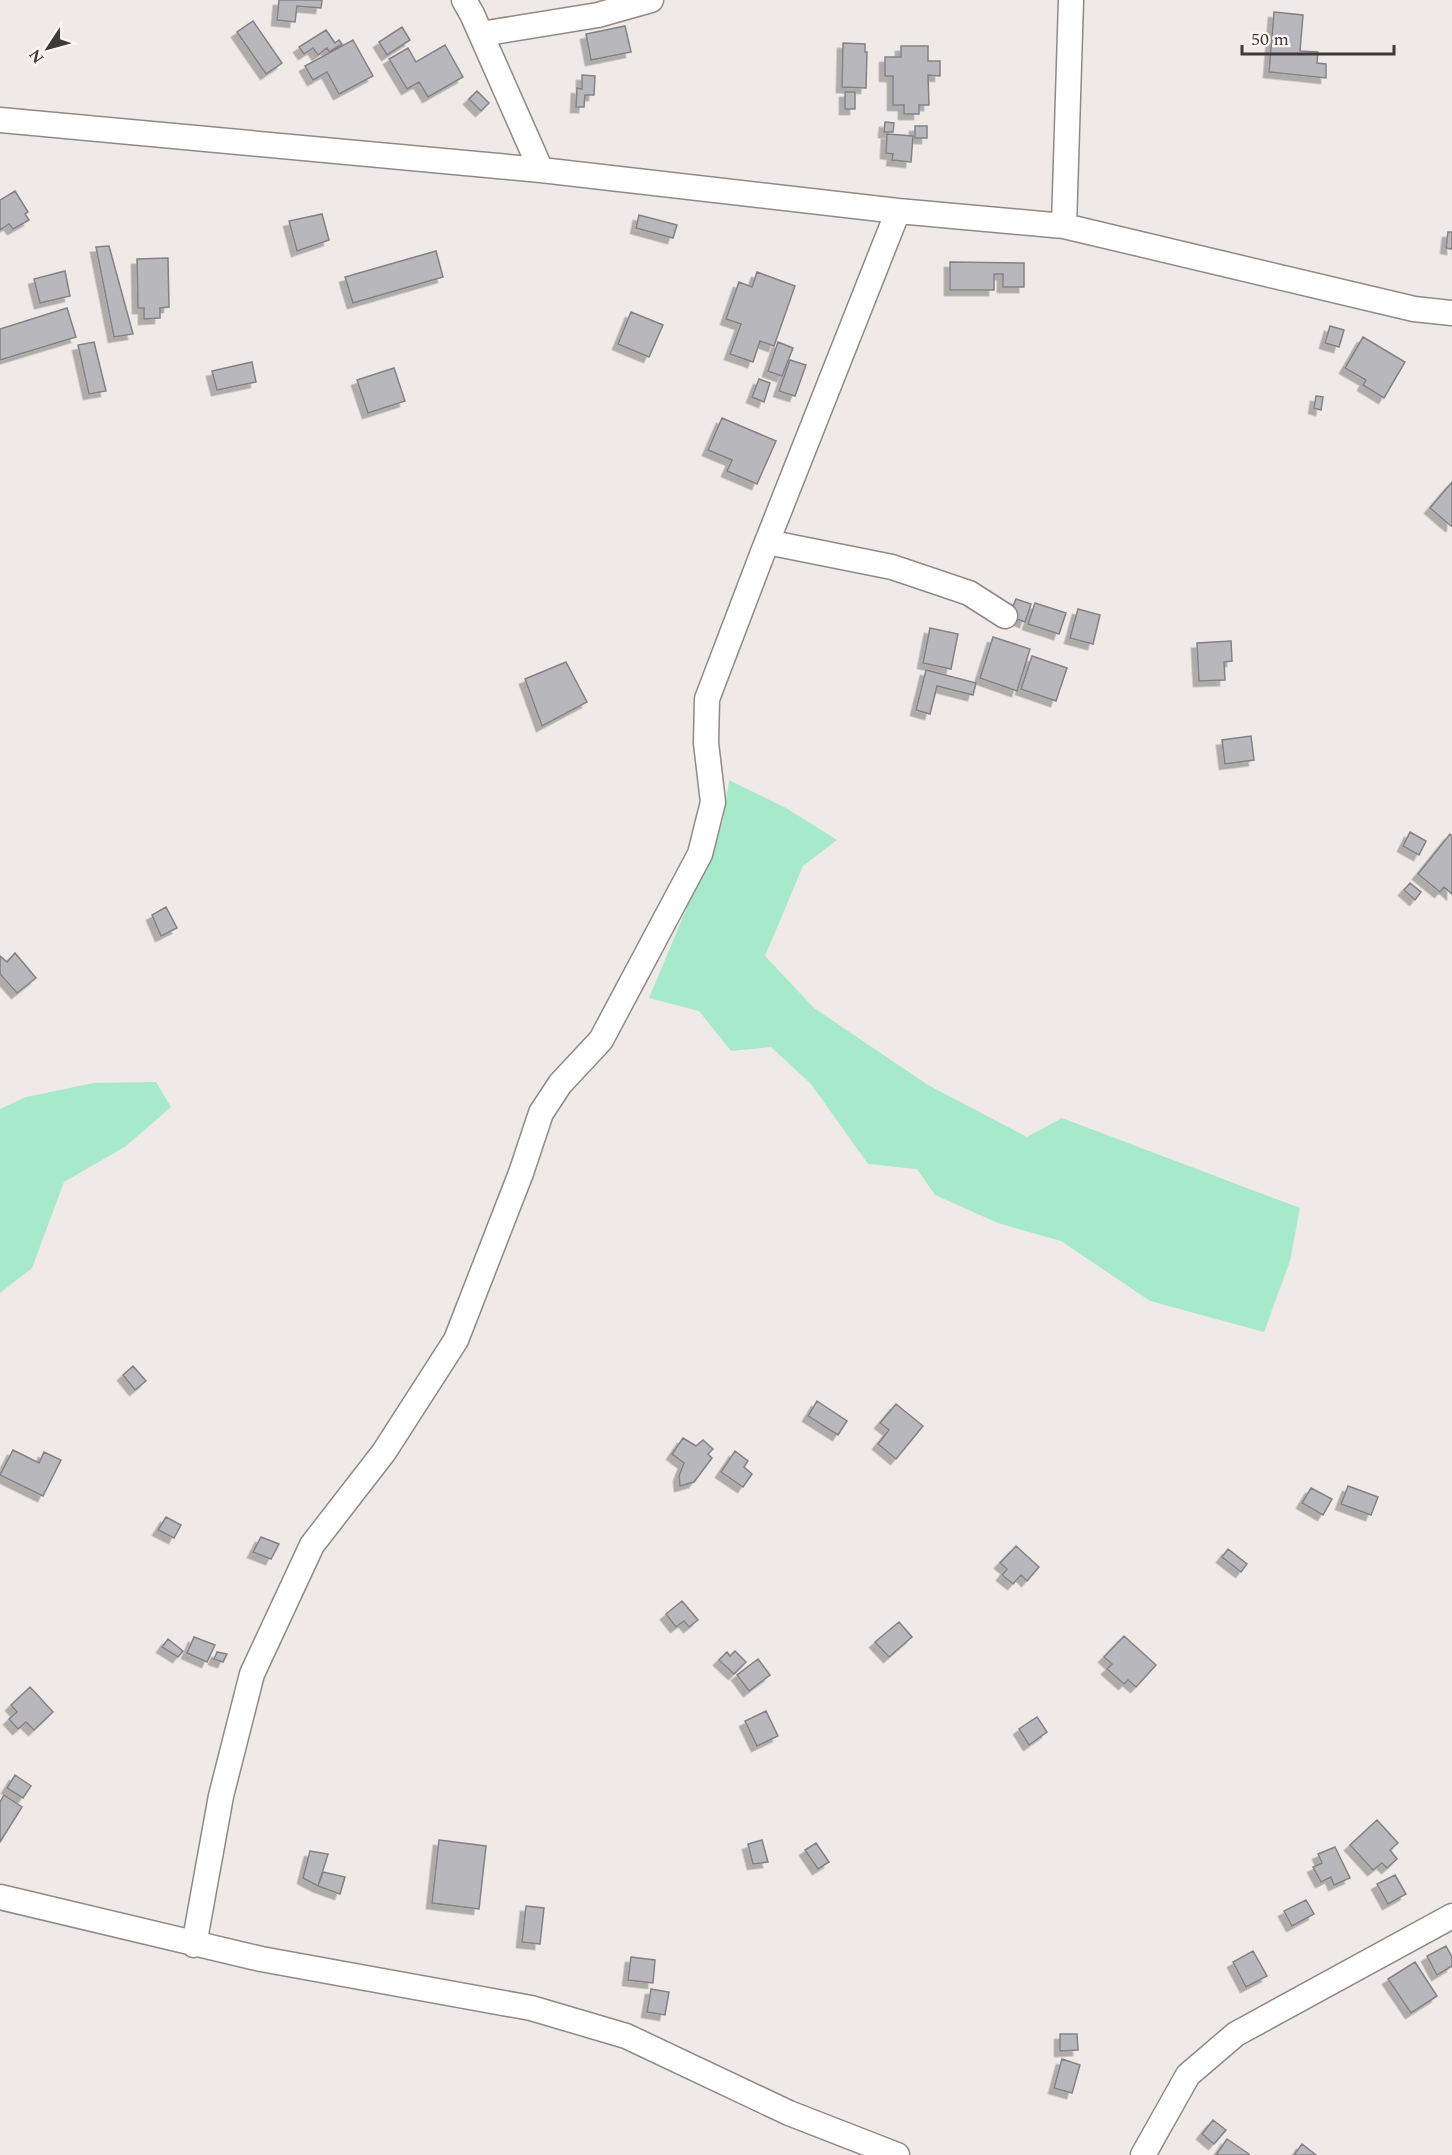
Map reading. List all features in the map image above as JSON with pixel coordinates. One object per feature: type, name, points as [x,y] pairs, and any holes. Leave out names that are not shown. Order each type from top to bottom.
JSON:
[{"type":"street","points":[[464,0],[541,170]]},
{"type":"street","points":[[481,34],[598,15],[651,0]]},
{"type":"street","points":[[1064,225],[1071,0]]},
{"type":"street","points":[[0,120],[541,170],[898,211],[1064,225],[1402,306],[1452,313]]},
{"type":"street","points":[[194,1945],[221,1796],[252,1674],[312,1545],[384,1452],[456,1340],[521,1173],[541,1113],[560,1084],[600,1040],[700,854],[713,802],[706,743],[707,699],[898,211]]},
{"type":"street","points":[[767,542],[892,567],[969,593],[1005,616]]},
{"type":"street","points":[[0,1897],[138,1929],[194,1945],[531,2008],[626,2036],[789,2113],[897,2155]]},
{"type":"street","points":[[1143,2155],[1188,2075],[1236,2034],[1452,1916]]},
{"type":"green space","points":[[729,780],[786,808],[837,840],[803,866],[765,956],[814,1008],[928,1085],[1027,1137],[1062,1118],[1300,1208],[1290,1261],[1264,1332],[1150,1301],[1061,1241],[998,1223],[935,1195],[917,1169],[868,1164],[811,1084],[771,1047],[731,1051],[699,1011],[649,998],[723,821]]},
{"type":"green space","points":[[156,1082],[171,1107],[126,1146],[64,1182],[32,1268],[0,1293],[0,1109],[26,1097],[94,1083]]},
{"type":"building","points":[[279,0],[322,0],[321,8],[297,6],[295,22],[277,20]]},
{"type":"building","points":[[1274,12],[1303,15],[1300,51],[1318,52],[1317,63],[1326,64],[1326,78],[1269,72]]},
{"type":"building","points":[[253,21],[282,63],[266,74],[237,32]]},
{"type":"building","points":[[625,26],[631,52],[591,60],[586,34]]},
{"type":"building","points":[[402,27],[410,40],[387,55],[379,42]]},
{"type":"building","points":[[326,30],[335,43],[339,40],[342,44],[329,52],[327,48],[318,55],[313,48],[304,54],[299,47]]},
{"type":"building","points":[[353,40],[373,76],[339,94],[327,72],[313,80],[305,66]]},
{"type":"building","points":[[843,43],[865,44],[865,52],[867,52],[866,88],[842,87]]},
{"type":"building","points":[[445,45],[463,77],[428,97],[419,82],[407,89],[389,59],[408,48],[416,62]]},
{"type":"building","points":[[901,46],[928,46],[928,61],[940,61],[940,76],[928,75],[929,105],[919,105],[919,114],[904,114],[904,105],[893,105],[893,76],[885,76],[885,57],[901,57]]},
{"type":"building","points":[[582,75],[595,76],[594,95],[585,95],[584,107],[576,107],[577,88],[582,89]]},
{"type":"building","points":[[477,91],[489,103],[481,111],[469,99]]},
{"type":"building","points":[[845,92],[855,92],[855,109],[845,109]]},
{"type":"building","points":[[885,122],[894,123],[893,132],[884,132]]},
{"type":"building","points":[[915,126],[927,126],[927,138],[915,138]]},
{"type":"building","points":[[887,134],[913,136],[911,162],[892,160],[893,154],[886,153]]},
{"type":"building","points":[[15,191],[28,212],[25,214],[29,220],[13,229],[9,224],[0,230],[0,200]]},
{"type":"building","points":[[322,214],[329,240],[297,251],[289,221]]},
{"type":"building","points":[[639,215],[677,225],[673,238],[636,228]]},
{"type":"building","points":[[1448,232],[1452,232],[1452,249],[1446,248]]},
{"type":"building","points":[[109,246],[133,334],[114,337],[96,247]]},
{"type":"building","points":[[436,251],[443,277],[353,303],[345,277]]},
{"type":"building","points":[[168,258],[169,307],[160,308],[160,318],[144,319],[144,308],[138,308],[137,259]]},
{"type":"building","points":[[950,262],[1024,263],[1024,287],[1003,287],[1003,274],[994,274],[994,290],[950,290]]},
{"type":"building","points":[[65,271],[70,296],[40,303],[34,279]]},
{"type":"building","points":[[757,272],[795,286],[774,346],[760,341],[753,362],[730,354],[741,324],[726,319],[739,282],[752,287]]},
{"type":"building","points":[[67,308],[76,337],[0,360],[0,329]]},
{"type":"building","points":[[631,312],[663,325],[649,357],[618,344]]},
{"type":"building","points":[[1330,326],[1344,330],[1339,347],[1325,343]]},
{"type":"building","points":[[1363,337],[1405,362],[1384,398],[1363,385],[1366,380],[1345,368]]},
{"type":"building","points":[[94,342],[106,391],[89,394],[78,345]]},
{"type":"building","points":[[778,342],[793,348],[782,376],[768,371]]},
{"type":"building","points":[[790,360],[806,365],[795,396],[779,391]]},
{"type":"building","points":[[252,362],[256,382],[217,390],[212,371]]},
{"type":"building","points":[[394,368],[405,401],[368,413],[357,380]]},
{"type":"building","points":[[759,379],[770,383],[764,402],[752,397]]},
{"type":"building","points":[[1316,396],[1323,397],[1321,410],[1314,408]]},
{"type":"building","points":[[722,418],[776,441],[757,484],[727,471],[732,460],[708,450]]},
{"type":"building","points":[[1452,482],[1452,525],[1451,526],[1430,508]]},
{"type":"building","points":[[1016,599],[1031,604],[1025,622],[1009,616]]},
{"type":"building","points":[[1035,603],[1066,613],[1059,634],[1028,624]]},
{"type":"building","points":[[1078,609],[1100,615],[1093,644],[1070,638]]},
{"type":"building","points":[[930,628],[958,634],[951,669],[923,663]]},
{"type":"building","points":[[993,637],[1030,649],[1017,691],[980,678]]},
{"type":"building","points":[[1231,641],[1232,661],[1224,662],[1225,680],[1199,681],[1197,643]]},
{"type":"building","points":[[1032,656],[1067,668],[1056,701],[1021,689]]},
{"type":"building","points":[[566,662],[587,702],[542,726],[525,679]]},
{"type":"building","points":[[926,670],[976,683],[973,695],[937,686],[930,714],[916,710]]},
{"type":"building","points":[[1251,736],[1254,760],[1225,764],[1222,740]]},
{"type":"building","points":[[1410,832],[1426,841],[1419,855],[1403,846]]},
{"type":"building","points":[[1450,834],[1452,836],[1452,894],[1444,887],[1440,892],[1418,874]]},
{"type":"building","points":[[1410,883],[1421,892],[1415,900],[1404,890]]},
{"type":"building","points":[[166,907],[177,928],[161,936],[152,915]]},
{"type":"building","points":[[15,953],[36,978],[17,993],[0,974],[0,956],[7,962]]},
{"type":"building","points":[[133,1366],[146,1381],[135,1390],[123,1375]]},
{"type":"building","points":[[817,1401],[847,1421],[838,1435],[808,1416]]},
{"type":"building","points":[[896,1404],[923,1426],[896,1459],[878,1444],[889,1430],[880,1423]]},
{"type":"building","points":[[683,1438],[696,1446],[703,1440],[713,1449],[708,1454],[712,1458],[694,1482],[680,1486],[679,1476],[684,1463],[672,1454]]},
{"type":"building","points":[[13,1450],[39,1463],[44,1452],[61,1460],[43,1496],[0,1475]]},
{"type":"building","points":[[735,1451],[748,1461],[744,1467],[752,1474],[743,1487],[721,1472]]},
{"type":"building","points":[[1348,1486],[1378,1497],[1371,1515],[1341,1504]]},
{"type":"building","points":[[1311,1488],[1332,1499],[1323,1515],[1302,1503]]},
{"type":"building","points":[[166,1517],[181,1525],[174,1538],[158,1530]]},
{"type":"building","points":[[261,1537],[279,1544],[271,1559],[253,1552]]},
{"type":"building","points":[[1016,1546],[1039,1567],[1027,1581],[1021,1575],[1013,1584],[1002,1575],[1007,1569],[1000,1563]]},
{"type":"building","points":[[1228,1549],[1247,1564],[1241,1572],[1222,1557]]},
{"type":"building","points":[[682,1601],[698,1620],[689,1627],[684,1621],[676,1627],[666,1614]]},
{"type":"building","points":[[899,1622],[912,1637],[889,1657],[875,1642]]},
{"type":"building","points":[[1124,1636],[1156,1665],[1136,1687],[1128,1680],[1124,1684],[1107,1669],[1112,1664],[1104,1657]]},
{"type":"building","points":[[194,1637],[215,1645],[207,1662],[187,1653]]},
{"type":"building","points":[[168,1639],[183,1651],[178,1657],[162,1647]]},
{"type":"building","points":[[735,1651],[746,1662],[734,1674],[719,1660],[727,1652],[730,1656]]},
{"type":"building","points":[[217,1652],[227,1654],[223,1662],[214,1659]]},
{"type":"building","points":[[758,1659],[770,1675],[749,1691],[737,1675]]},
{"type":"building","points":[[30,1687],[53,1712],[34,1730],[26,1722],[18,1729],[9,1719],[17,1712],[11,1705]]},
{"type":"building","points":[[766,1711],[778,1736],[757,1746],[745,1721]]},
{"type":"building","points":[[1037,1717],[1047,1732],[1029,1745],[1019,1729]]},
{"type":"building","points":[[15,1775],[31,1786],[23,1798],[7,1788]]},
{"type":"building","points":[[4,1795],[22,1807],[0,1842],[0,1802]]},
{"type":"building","points":[[1377,1820],[1398,1843],[1390,1850],[1397,1859],[1387,1868],[1382,1863],[1373,1870],[1350,1845]]},
{"type":"building","points":[[439,1840],[486,1846],[479,1909],[432,1903]]},
{"type":"building","points":[[762,1840],[768,1862],[753,1864],[748,1844]]},
{"type":"building","points":[[816,1843],[829,1862],[818,1869],[805,1850]]},
{"type":"building","points":[[1335,1847],[1350,1878],[1334,1885],[1331,1877],[1321,1882],[1313,1867],[1322,1863],[1318,1854]]},
{"type":"building","points":[[310,1851],[328,1854],[318,1886],[303,1878]]},
{"type":"building","points":[[323,1872],[345,1877],[340,1894],[318,1886]]},
{"type":"building","points":[[1395,1875],[1406,1894],[1388,1904],[1377,1884]]},
{"type":"building","points":[[1306,1900],[1314,1914],[1292,1926],[1284,1911]]},
{"type":"building","points":[[526,1906],[544,1908],[540,1944],[522,1942]]},
{"type":"building","points":[[1446,1946],[1452,1957],[1452,1966],[1437,1975],[1427,1956]]},
{"type":"building","points":[[1253,1951],[1267,1976],[1246,1987],[1233,1962]]},
{"type":"building","points":[[631,1957],[655,1960],[653,1983],[628,1980]]},
{"type":"building","points":[[1415,1962],[1437,1996],[1411,2013],[1388,1979]]},
{"type":"building","points":[[651,1989],[669,1992],[665,2015],[647,2012]]},
{"type":"building","points":[[1060,2034],[1077,2034],[1078,2050],[1060,2051]]},
{"type":"building","points":[[1062,2059],[1080,2065],[1072,2093],[1054,2088]]},
{"type":"building","points":[[1213,2120],[1226,2130],[1214,2144],[1202,2134]]},
{"type":"building","points":[[1227,2139],[1249,2154],[1216,2155]]},
{"type":"building","points":[[1302,2144],[1316,2155],[1294,2155]]}]
